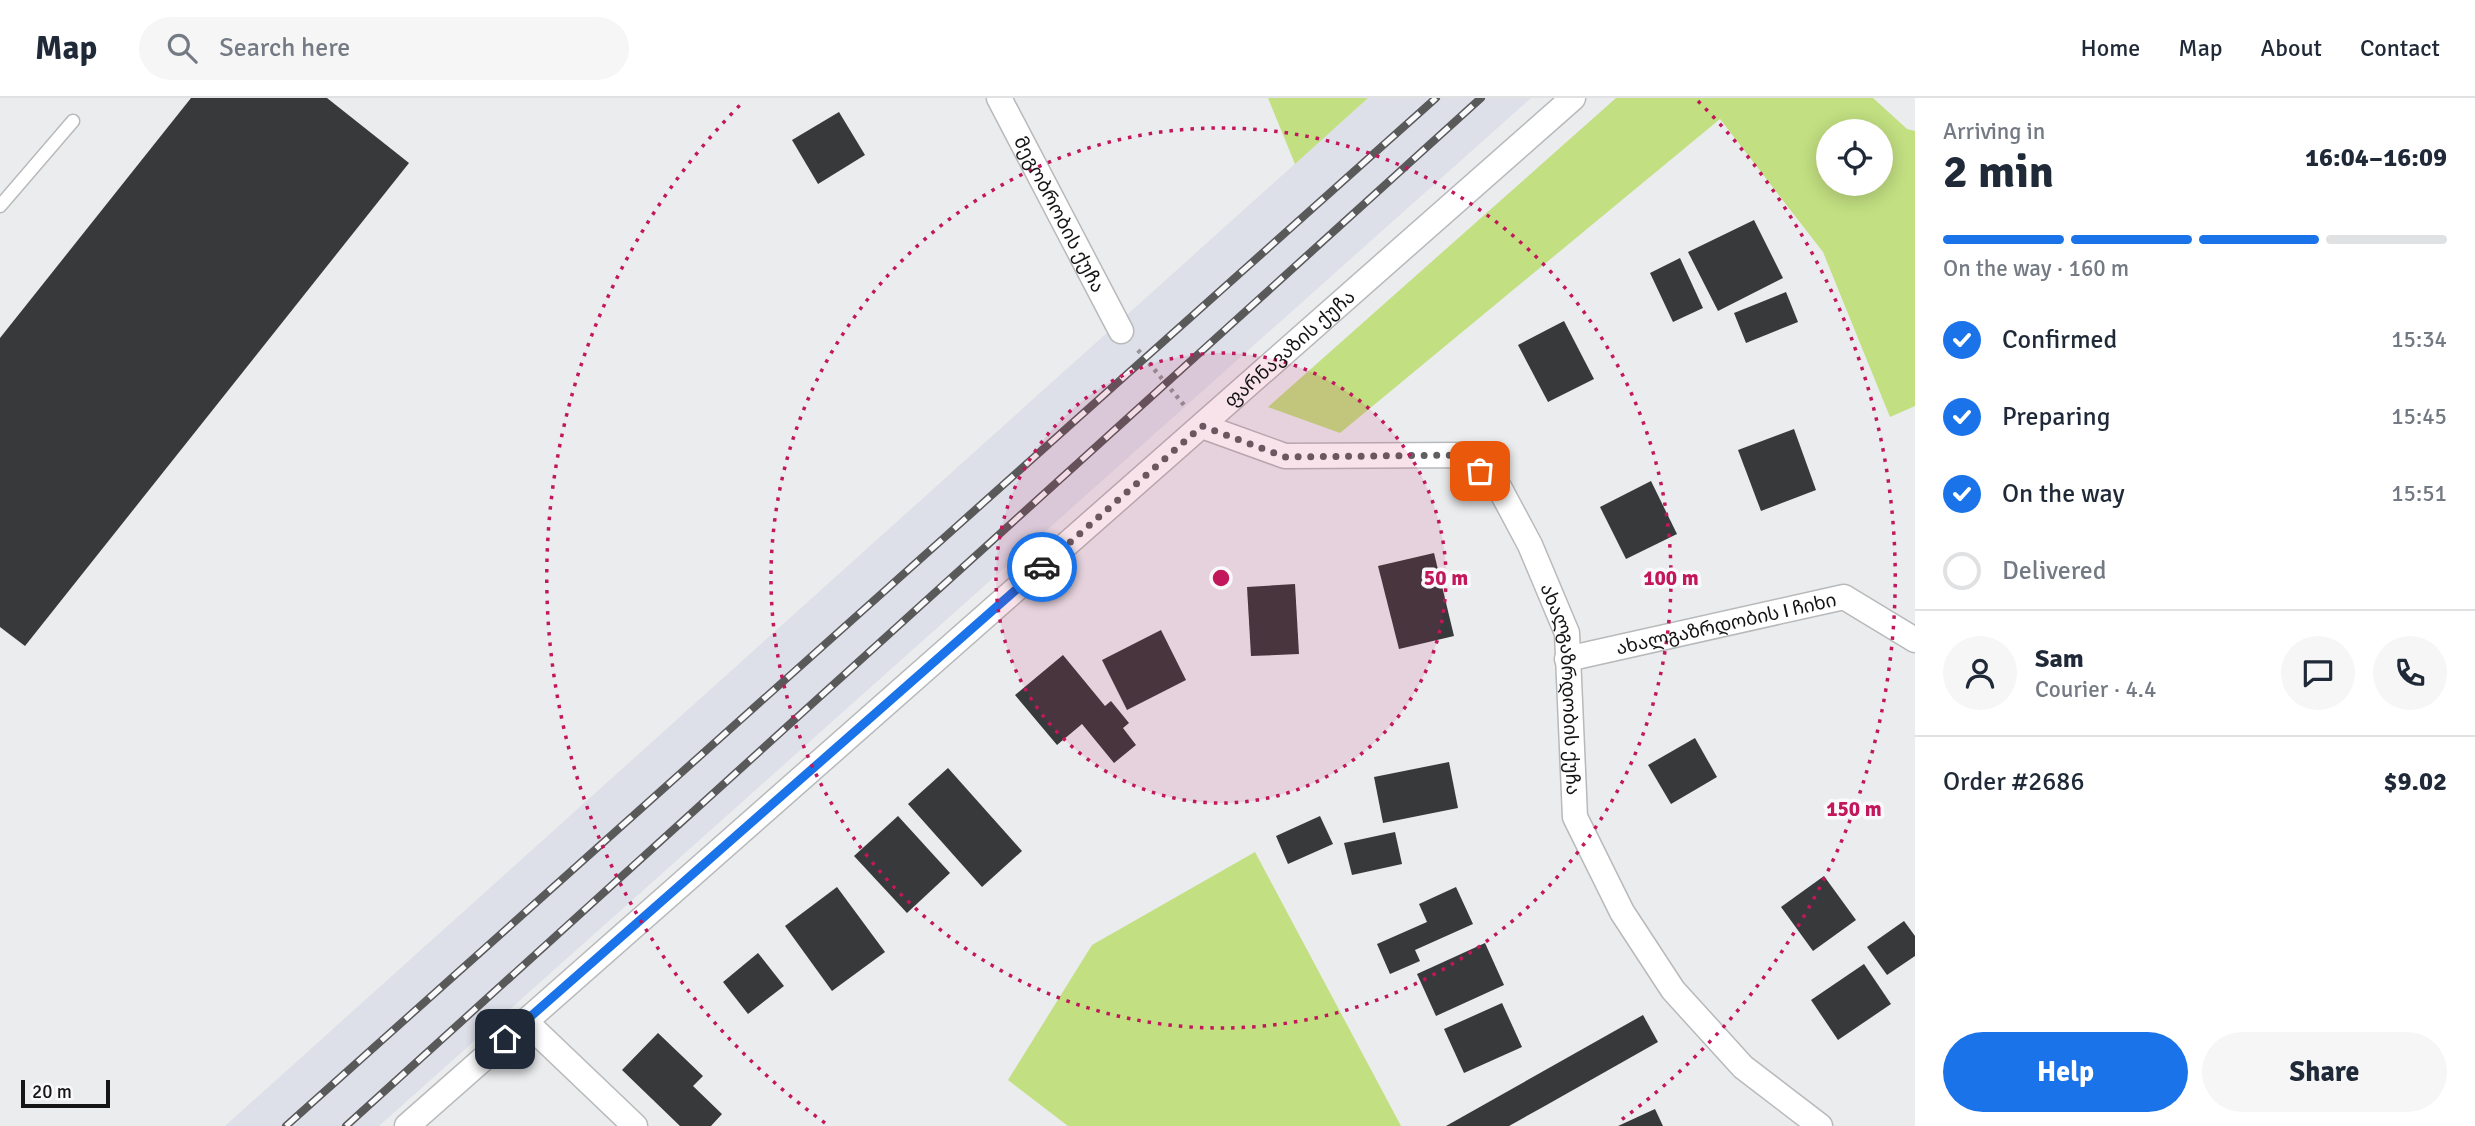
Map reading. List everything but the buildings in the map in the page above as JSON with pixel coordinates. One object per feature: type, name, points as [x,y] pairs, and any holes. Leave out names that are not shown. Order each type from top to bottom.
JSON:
[{"type":"street","name":"მეგობრობის ქუჩა","points":[[999,98],[1121,331]]},
{"type":"street","name":"ფარნავაზის ქუჩა","points":[[407,1126],[1573,98]]},
{"type":"street","name":"ახალგაზრდობის ქუჩა","points":[[1202,426],[1285,457],[1462,455],[1499,487],[1530,545],[1567,633],[1575,817],[1622,912],[1673,990],[1743,1067],[1820,1126]]},
{"type":"street","name":"ახალგაზრდობის I ჩიხი","points":[[1567,659],[1844,597],[1915,640]]},
{"type":"street","points":[[525,1021],[635,1126]]},
{"type":"lane","points":[[0,206],[73,121]]},
{"type":"path","points":[[1121,331],[1202,426]]},
{"type":"shaded area","points":[[1368,98],[1531,98],[379,1126],[225,1126]]},
{"type":"green space","points":[[1268,98],[1368,98],[1295,164]]},
{"type":"green space","points":[[1616,98],[1873,98],[1907,129],[1915,131],[1915,406],[1890,417],[1823,252],[1720,119],[1340,433],[1268,407]]},
{"type":"green space","points":[[1255,852],[1401,1126],[1068,1126],[1008,1080],[1092,945]]},
{"type":"railway","points":[[286,1126],[1436,98]]},
{"type":"railway","points":[[346,1126],[1481,98]]},
{"type":"way so far","points":[[1042,567],[1202,426],[1285,457],[1462,455],[1480,471]]},
{"type":"route","points":[[505,1039],[1042,567]]}]
